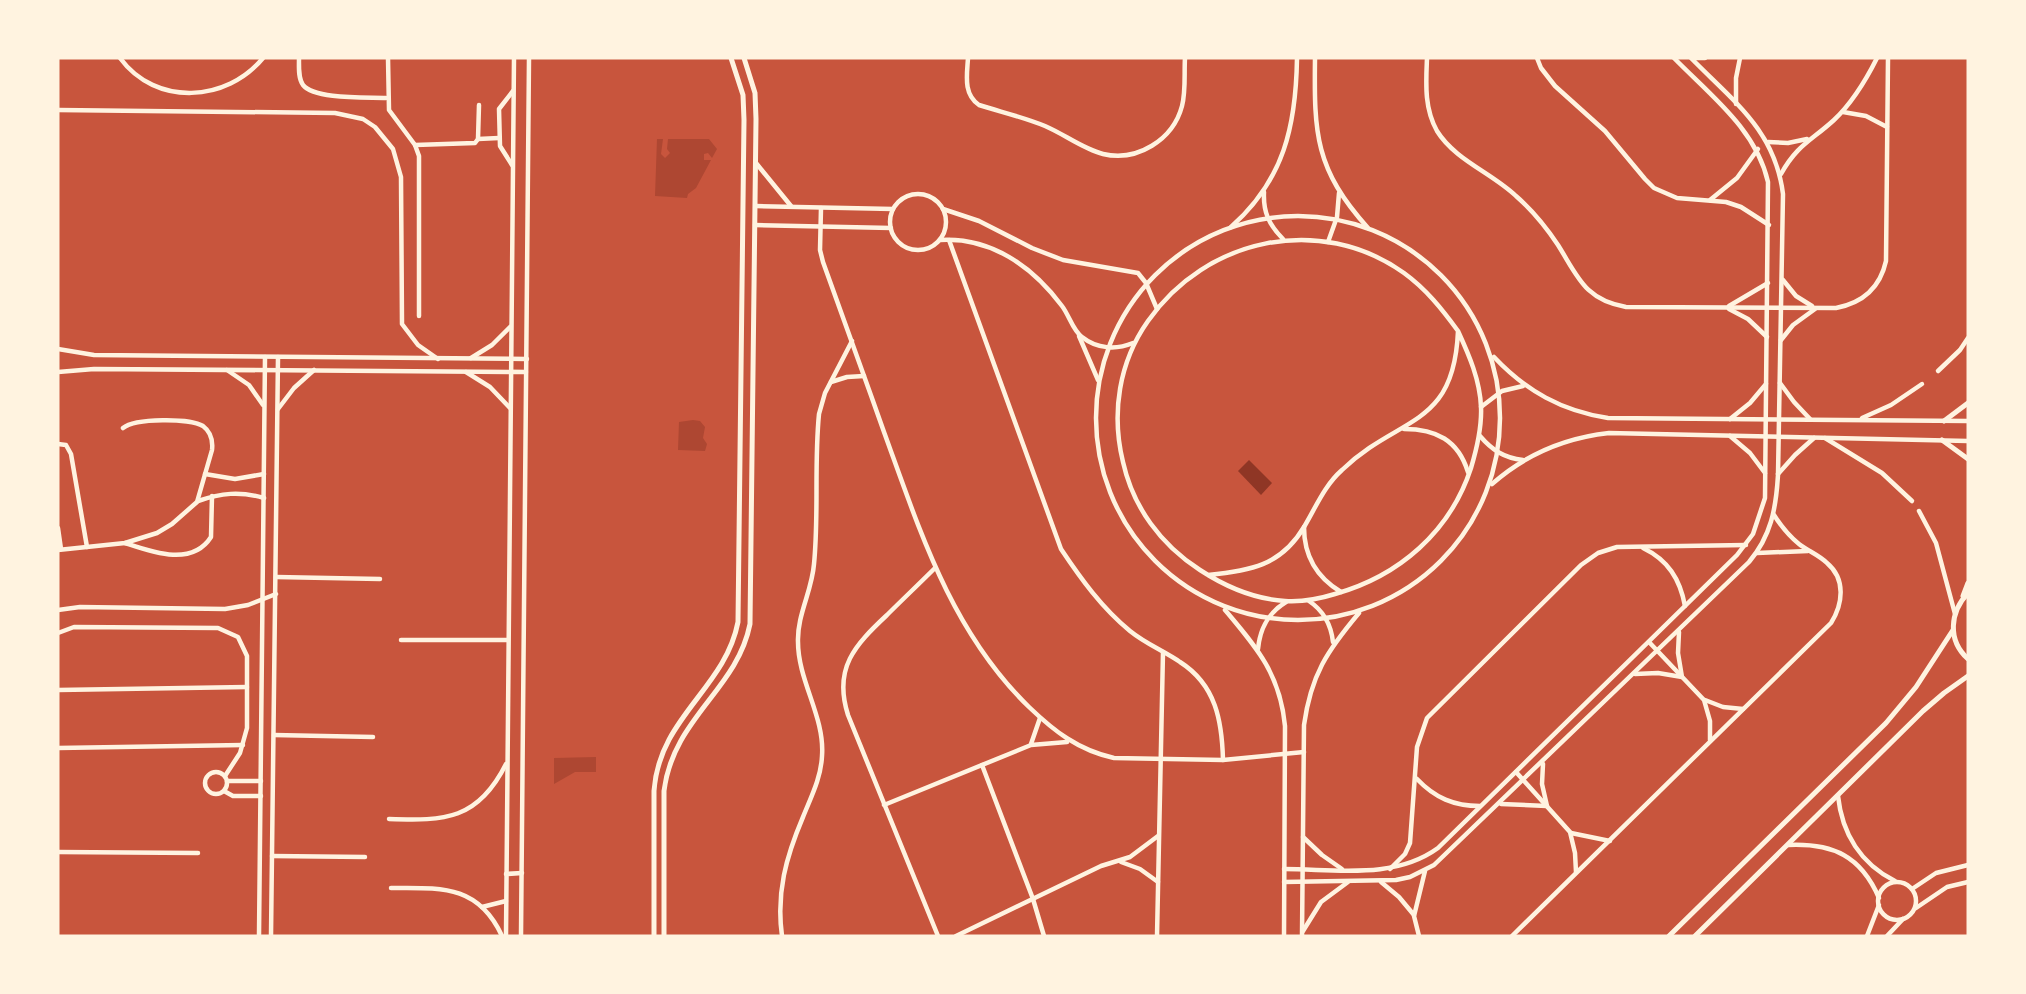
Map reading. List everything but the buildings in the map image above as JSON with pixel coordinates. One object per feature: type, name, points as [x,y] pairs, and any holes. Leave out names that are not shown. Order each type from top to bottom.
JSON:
[{"type":"street","points":[[120,58],[136,75],[149,83],[172,92],[197,94],[228,86],[242,78],[263,58]]},
{"type":"street","points":[[299,58],[300,79],[303,85],[314,93],[387,98]]},
{"type":"street","points":[[388,58],[387,98],[391,116],[415,145],[419,162],[419,316]]},
{"type":"street","points":[[504,936],[514,58]]},
{"type":"street","points":[[522,936],[529,58]]},
{"type":"street","points":[[654,936],[655,780],[663,748],[674,728],[728,655],[736,634],[739,610],[744,120],[740,83],[731,58]]},
{"type":"street","points":[[664,936],[666,781],[674,751],[684,732],[738,659],[748,636],[751,612],[756,106],[752,80],[744,58]]},
{"type":"street","points":[[968,58],[967,90],[973,101],[979,105],[1024,118],[1096,151],[1117,156],[1145,150],[1176,122],[1182,104],[1185,58]]},
{"type":"street","points":[[1177,58],[1184,65]]},
{"type":"street","points":[[1228,230],[1264,191],[1280,163],[1292,126],[1297,95],[1297,58]]},
{"type":"street","points":[[1315,58],[1318,138],[1329,173],[1339,193],[1371,231]]},
{"type":"street","points":[[1427,58],[1426,100],[1429,114],[1440,135],[1447,145],[1503,185],[1530,209],[1552,237],[1574,274],[1591,293],[1606,302],[1626,307],[1725,308],[1836,308],[1858,302],[1875,287],[1886,261],[1888,58]]},
{"type":"street","points":[[1537,58],[1555,86],[1605,131],[1654,188],[1677,198],[1709,200],[1741,207],[1769,225]]},
{"type":"street","points":[[1284,869],[1389,869],[1427,856],[1746,545],[1763,511],[1768,182],[1758,149],[1740,125],[1674,58]]},
{"type":"street","points":[[1691,58],[1705,58]]},
{"type":"street","points":[[1284,882],[1380,881],[1410,877],[1444,858],[1756,553],[1767,535],[1774,515],[1778,475],[1783,194],[1781,175],[1768,142],[1759,129],[1691,58]]},
{"type":"street","points":[[1736,105],[1736,78],[1740,58]]},
{"type":"street","points":[[1781,175],[1808,139],[1842,111],[1861,87],[1877,58]]},
{"type":"street","points":[[740,83],[752,80]]},
{"type":"street","points":[[512,165],[501,150],[499,109],[513,91]]},
{"type":"street","points":[[478,105],[478,139]]},
{"type":"street","points":[[58,110],[335,113],[363,119],[386,137],[398,162],[401,177],[402,324],[418,345],[438,359]]},
{"type":"street","points":[[1842,111],[1866,116],[1887,128]]},
{"type":"street","points":[[415,145],[470,144],[478,139],[499,138]]},
{"type":"street","points":[[1768,142],[1788,143],[1808,139]]},
{"type":"street","points":[[1709,200],[1737,178],[1758,149]]},
{"type":"street","points":[[756,163],[792,207]]},
{"type":"street","points":[[1264,191],[1266,216],[1283,239]]},
{"type":"street","points":[[1328,242],[1337,218],[1339,193]]},
{"type":"street","points":[[755,206],[893,209],[908,196],[928,196],[943,209],[979,221],[1042,252],[1085,265],[1138,273],[1146,283],[1157,309]]},
{"type":"street","points":[[821,208],[820,250],[823,262],[934,568],[957,614],[998,674],[1069,742],[1114,758],[1223,760],[1304,752]]},
{"type":"street","points":[[893,209],[891,228],[898,242],[911,249],[927,249],[940,240],[946,225],[943,209]]},
{"type":"street","points":[[1289,626],[1264,623],[1224,609],[1201,596],[1161,564],[1144,546],[1129,523],[1108,476],[1099,426],[1099,381],[1106,348],[1122,313],[1146,283],[1184,254],[1228,230],[1266,216],[1301,212],[1337,218],[1371,231],[1417,261],[1444,286],[1473,323],[1491,354],[1502,391],[1505,423],[1501,455],[1489,487],[1461,531],[1444,551],[1404,585],[1360,611],[1329,623],[1297,627]]},
{"type":"street","points":[[755,225],[891,228]]},
{"type":"street","points":[[1283,239],[1328,242],[1379,258],[1402,272],[1433,299],[1458,331],[1477,380],[1481,407],[1480,435],[1469,474],[1452,509],[1420,548],[1379,578],[1341,592],[1308,600],[1287,601],[1245,593],[1208,575],[1172,549],[1143,513],[1125,474],[1117,430],[1126,364],[1134,343],[1157,309],[1178,288],[1210,265],[1255,245],[1283,239]]},
{"type":"street","points":[[940,240],[987,246],[1005,253],[1023,266],[1056,298],[1069,317],[1099,381]]},
{"type":"street","points":[[949,240],[1061,549],[1076,572],[1130,631],[1192,670],[1213,698],[1223,731],[1223,760]]},
{"type":"street","points":[[1781,277],[1796,296],[1816,308]]},
{"type":"street","points":[[1725,308],[1768,283]]},
{"type":"street","points":[[743,296],[754,296]]},
{"type":"street","points":[[1725,308],[1748,319],[1767,337]]},
{"type":"street","points":[[1780,341],[1793,325],[1816,308]]},
{"type":"street","points":[[469,359],[492,345],[511,326]]},
{"type":"street","points":[[1208,575],[1259,567],[1285,550],[1338,473],[1370,446],[1422,417],[1448,385],[1456,359],[1458,331]]},
{"type":"street","points":[[1079,336],[1106,348],[1134,343]]},
{"type":"street","points":[[1938,371],[1960,350],[1968,338]]},
{"type":"street","points":[[782,936],[780,898],[783,874],[789,851],[816,784],[822,755],[819,726],[801,667],[798,643],[800,619],[814,566],[819,414],[830,383],[852,341]]},
{"type":"street","points":[[58,349],[85,355],[527,359]]},
{"type":"street","points":[[1491,354],[1524,386],[1550,402],[1593,416],[1968,421]]},
{"type":"street","points":[[259,936],[265,357]]},
{"type":"street","points":[[271,936],[278,357]]},
{"type":"street","points":[[58,372],[85,369],[526,372]]},
{"type":"street","points":[[227,370],[249,385],[265,408]]},
{"type":"street","points":[[278,410],[294,388],[314,370]]},
{"type":"street","points":[[466,372],[490,387],[510,408]]},
{"type":"street","points":[[830,383],[847,377],[864,376]]},
{"type":"street","points":[[1779,382],[1811,420]]},
{"type":"street","points":[[1730,419],[1750,403],[1767,383]]},
{"type":"street","points":[[1857,420],[1891,405],[1922,384]]},
{"type":"street","points":[[1481,407],[1502,391],[1524,386]]},
{"type":"street","points":[[1944,421],[1968,403]]},
{"type":"street","points":[[123,428],[134,421],[201,425],[211,436],[213,443],[197,502]]},
{"type":"street","points":[[1403,429],[1420,429],[1442,436],[1459,451],[1469,474]]},
{"type":"street","points":[[1480,435],[1489,447],[1501,455],[1524,460]]},
{"type":"street","points":[[1489,487],[1524,460],[1565,442],[1594,435],[1968,441]]},
{"type":"street","points":[[1730,436],[1750,453],[1765,474]]},
{"type":"street","points":[[1778,475],[1795,455],[1815,438]]},
{"type":"street","points":[[1825,438],[1882,473],[1912,501]]},
{"type":"street","points":[[1942,440],[1968,459]]},
{"type":"street","points":[[58,444],[66,445],[71,454],[87,547]]},
{"type":"street","points":[[205,474],[234,479],[264,474]]},
{"type":"street","points":[[58,528],[59,550],[125,543],[157,533],[197,502],[212,496],[238,493],[264,498]]},
{"type":"street","points":[[125,543],[159,554],[198,552],[211,537],[212,496]]},
{"type":"street","points":[[1919,511],[1936,543],[1955,614]]},
{"type":"street","points":[[740,513],[752,513]]},
{"type":"street","points":[[1512,936],[1831,623],[1837,614],[1841,603],[1839,580],[1826,562],[1789,535],[1774,515]]},
{"type":"street","points":[[1304,526],[1304,540],[1312,565],[1330,585],[1341,592]]},
{"type":"street","points":[[1389,869],[1405,854],[1410,844],[1419,737],[1434,709],[1581,565],[1607,550],[1746,545]]},
{"type":"street","points":[[1639,547],[1662,560],[1671,569],[1683,593],[1685,606]]},
{"type":"street","points":[[1756,553],[1809,551]]},
{"type":"street","points":[[934,568],[855,648],[845,669],[843,693],[844,704],[938,936]]},
{"type":"street","points":[[276,577],[380,579]]},
{"type":"street","points":[[1968,583],[1955,614],[1953,630],[1959,648],[1968,659]]},
{"type":"street","points":[[1961,601],[1968,593]]},
{"type":"street","points":[[58,610],[80,607],[225,609],[275,594]]},
{"type":"street","points":[[1308,600],[1317,606],[1329,623],[1333,643]]},
{"type":"street","points":[[1258,650],[1264,623],[1270,614],[1287,601]]},
{"type":"street","points":[[1224,609],[1267,663],[1280,693],[1285,726],[1283,936]]},
{"type":"street","points":[[1302,934],[1304,725],[1317,674],[1333,643],[1360,611]]},
{"type":"street","points":[[58,633],[74,627],[225,630],[238,637],[246,649],[247,728],[243,745],[226,778],[224,791]]},
{"type":"street","points":[[1680,629],[1678,653],[1682,677]]},
{"type":"street","points":[[1668,936],[1886,723],[1916,687],[1953,630]]},
{"type":"street","points":[[401,640],[508,640]]},
{"type":"street","points":[[1649,642],[1704,700],[1723,707],[1744,709]]},
{"type":"street","points":[[1157,936],[1163,652]]},
{"type":"street","points":[[1634,674],[1658,673],[1682,677]]},
{"type":"street","points":[[1695,936],[1923,711],[1944,692],[1968,676]]},
{"type":"street","points":[[58,690],[247,687]]},
{"type":"street","points":[[1704,700],[1710,720],[1710,742]]},
{"type":"street","points":[[1031,745],[1041,718]]},
{"type":"street","points":[[274,735],[373,737]]},
{"type":"street","points":[[884,805],[1031,745],[1069,742]]},
{"type":"street","points":[[58,748],[243,745]]},
{"type":"street","points":[[1543,762],[1542,784],[1547,806]]},
{"type":"street","points":[[389,819],[432,821],[466,810],[489,791],[507,764]]},
{"type":"street","points":[[982,765],[1033,899],[1044,936]]},
{"type":"street","points":[[261,780],[226,778],[214,772],[206,778],[205,783],[212,793],[224,791],[233,796],[261,796]]},
{"type":"street","points":[[1516,772],[1570,832],[1576,873]]},
{"type":"street","points":[[1416,778],[1438,797],[1451,803],[1480,806]]},
{"type":"street","points":[[1838,796],[1843,824],[1856,849],[1872,866],[1896,882],[1908,885],[1915,895],[1915,908]]},
{"type":"street","points":[[1500,804],[1547,806]]},
{"type":"street","points":[[654,823],[664,822]]},
{"type":"street","points":[[1570,832],[1609,841]]},
{"type":"street","points":[[956,936],[1107,864],[1120,862],[1159,835]]},
{"type":"street","points":[[1303,837],[1322,855],[1343,869]]},
{"type":"street","points":[[1788,845],[1820,846],[1849,857],[1865,873],[1885,915],[1903,919]]},
{"type":"street","points":[[58,852],[198,853]]},
{"type":"street","points":[[272,856],[365,857]]},
{"type":"street","points":[[1120,862],[1140,869],[1158,882]]},
{"type":"street","points":[[1912,889],[1936,873],[1968,865]]},
{"type":"street","points":[[1414,916],[1424,871]]},
{"type":"street","points":[[506,874],[522,873]]},
{"type":"street","points":[[1302,934],[1321,902],[1349,881]]},
{"type":"street","points":[[1380,881],[1399,897],[1414,916],[1419,936]]},
{"type":"street","points":[[1887,936],[1915,908],[1947,887],[1968,881]]},
{"type":"street","points":[[1867,936],[1885,887],[1896,882]]},
{"type":"street","points":[[391,888],[450,889],[482,907],[504,936]]},
{"type":"street","points":[[482,907],[506,901]]},
{"type":"shaded area","points":[[657,139],[663,139],[661,154],[665,158],[670,153],[667,149],[668,139],[709,139],[717,149],[712,158],[708,153],[704,154],[704,160],[711,160],[696,188],[687,198],[655,196]]},
{"type":"shaded area","points":[[700,421],[705,427],[705,451],[678,450],[679,422]]},
{"type":"shaded area","points":[[1249,460],[1272,483],[1261,495],[1238,471]]},
{"type":"shaded area","points":[[596,757],[596,772],[575,772],[554,784],[554,758]]}]
